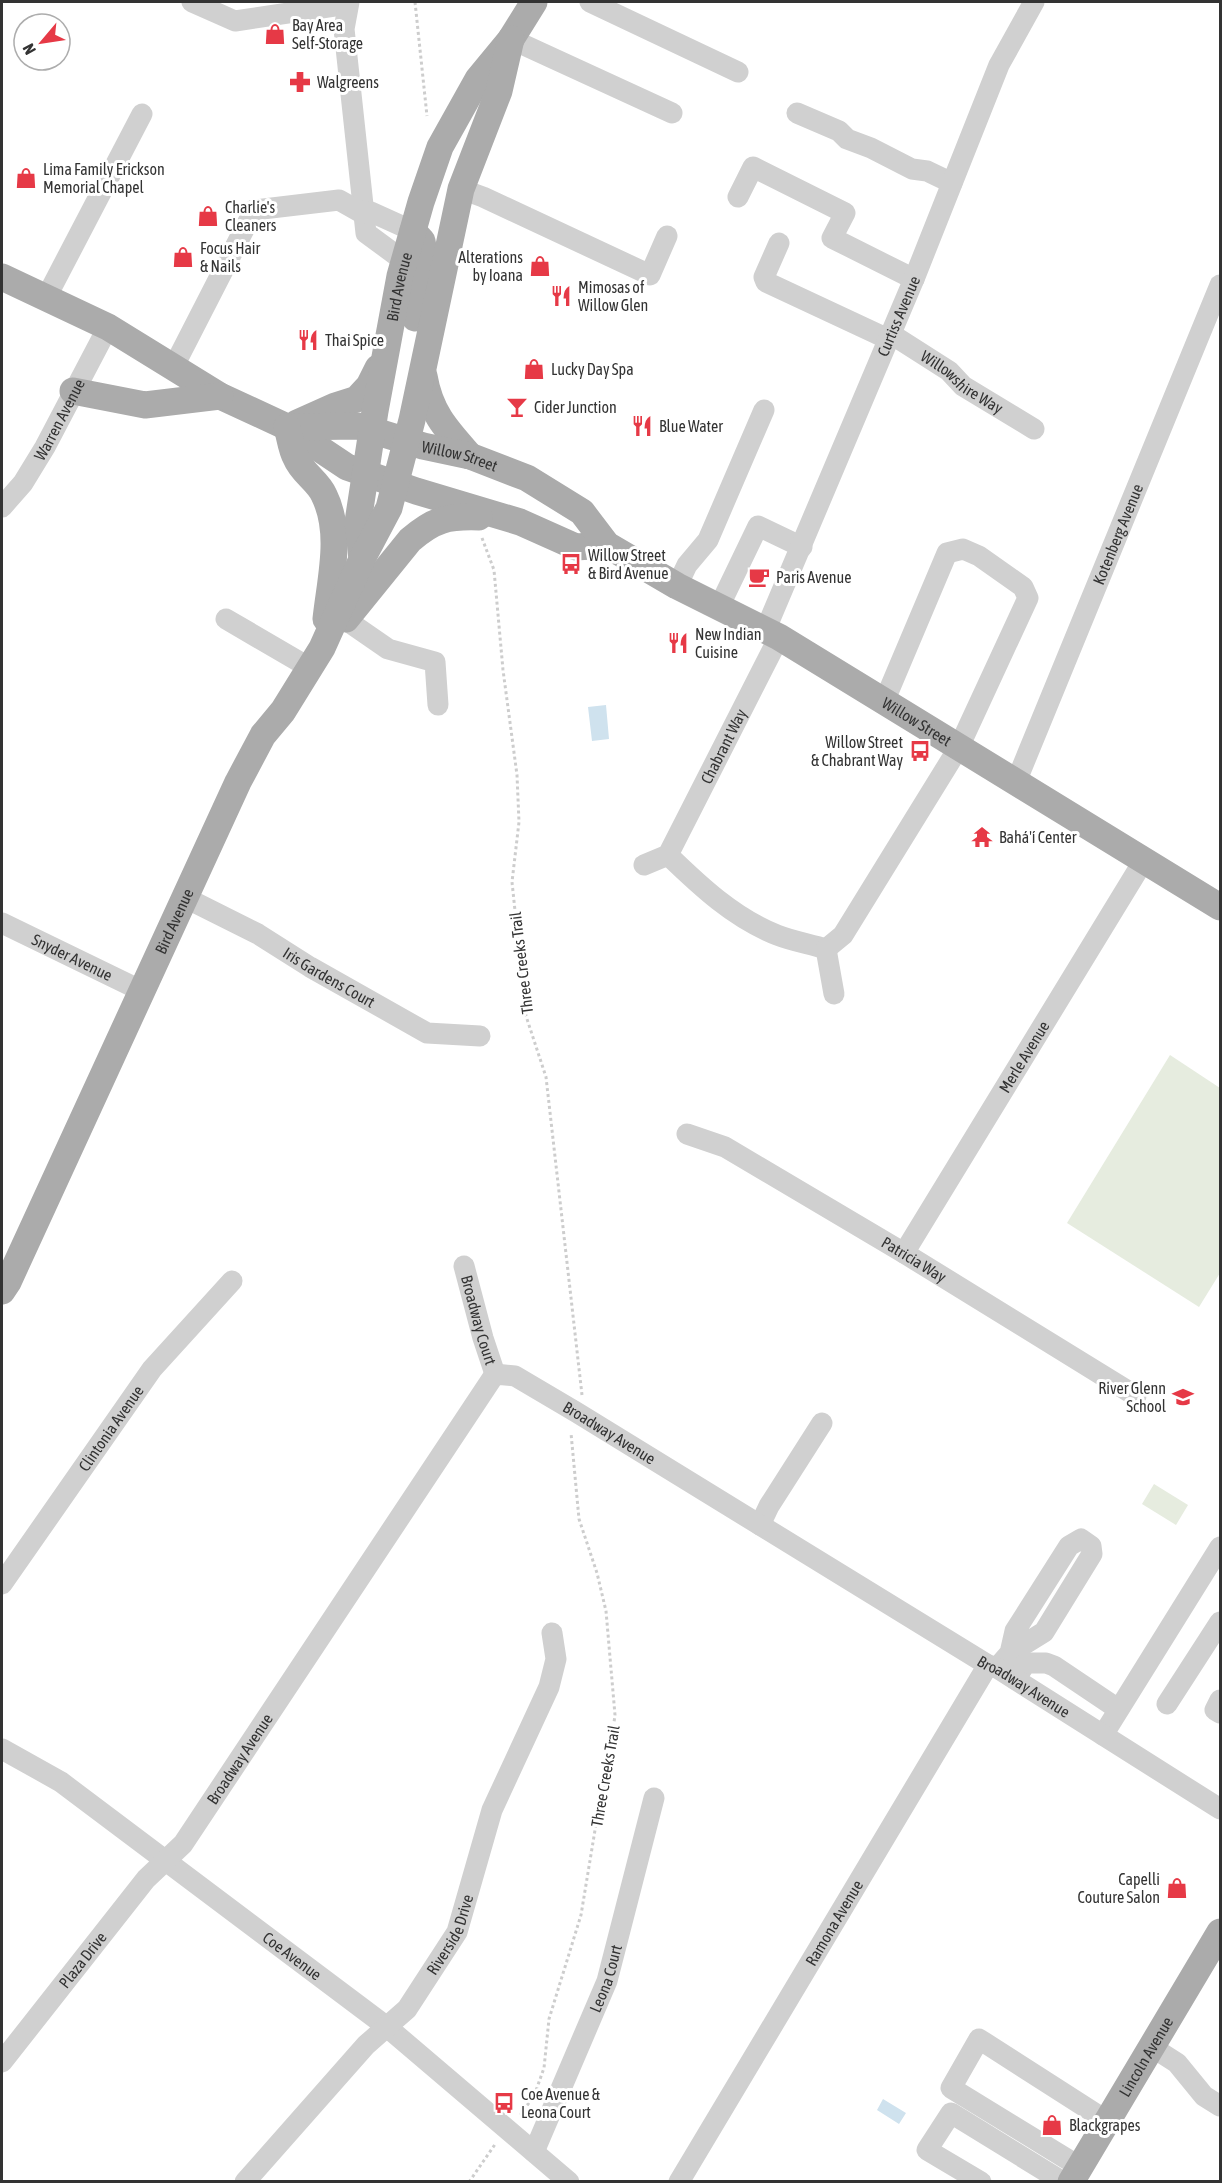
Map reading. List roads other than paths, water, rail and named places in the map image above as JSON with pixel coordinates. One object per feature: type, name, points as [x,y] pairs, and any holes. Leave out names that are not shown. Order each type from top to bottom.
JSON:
[{"type":"main road","name":"Bird Avenue","points":[[362,559],[358,522],[372,431],[404,261],[430,174],[440,147],[478,79],[511,39],[534,2]]},
{"type":"main road","name":"Bird Avenue","points":[[2,1291],[238,782],[263,735],[283,711],[316,658],[362,559],[389,508],[407,441],[461,189],[499,91],[511,39]]},
{"type":"main road","points":[[413,231],[422,241],[425,258],[413,336],[427,393],[435,415],[470,456]]},
{"type":"main road","name":"Willow Street","points":[[2,277],[108,327],[220,396],[288,427],[347,467],[520,522],[576,547],[607,545]]},
{"type":"main road","points":[[337,614],[333,560],[334,533],[330,516],[320,487],[309,477],[296,458],[288,427],[357,399],[369,386],[386,353]]},
{"type":"main road","points":[[73,391],[145,405],[220,396]]},
{"type":"main road","name":"Willow Street","points":[[288,427],[358,426],[407,441],[470,456],[527,478],[582,512],[607,545],[677,585],[772,634],[1221,907]]},
{"type":"main road","name":"Bird Avenue","points":[[337,614],[410,540],[429,524],[455,517],[520,522]]},
{"type":"main road","name":"Lincoln Avenue","points":[[1071,2177],[1152,2047],[1213,1960],[1221,1932]]},
{"type":"street","points":[[192,2],[235,21],[247,10],[349,3],[344,29],[362,213],[366,233],[404,261]]},
{"type":"street","points":[[590,2],[738,72]]},
{"type":"street","name":"Curtiss Avenue","points":[[772,634],[802,547],[914,279],[999,65],[1034,2]]},
{"type":"street","points":[[511,39],[672,112]]},
{"type":"street","points":[[797,112],[838,131],[847,139],[872,148],[912,169],[927,171],[952,183]]},
{"type":"street","points":[[46,298],[142,114]]},
{"type":"street","points":[[738,197],[753,167],[845,213],[832,238],[914,279]]},
{"type":"street","points":[[461,189],[650,274],[667,236]]},
{"type":"street","points":[[173,368],[254,210],[339,200],[362,213],[371,212],[413,231]]},
{"type":"street","name":"Willowshire Way","points":[[779,243],[764,277],[766,282],[890,337],[949,371],[963,386],[1034,429]]},
{"type":"street","name":"Kotenberg Avenue","points":[[1016,782],[1221,285]]},
{"type":"street","name":"Warren Avenue","points":[[2,507],[23,483],[45,447],[108,327]]},
{"type":"street","points":[[677,585],[687,566],[708,540],[764,410]]},
{"type":"street","points":[[719,607],[758,526],[802,547]]},
{"type":"street","points":[[826,949],[843,935],[958,747],[1028,598],[1023,587],[979,556],[963,549],[947,553],[884,702]]},
{"type":"street","points":[[337,614],[388,648],[435,662],[438,705]]},
{"type":"street","points":[[226,619],[316,658]]},
{"type":"street","name":"Chabrant Way","points":[[668,855],[772,634]]},
{"type":"street","points":[[644,865],[668,855],[699,885],[733,912],[776,934],[826,949]]},
{"type":"street","name":"Merle Avenue","points":[[904,1253],[1144,860]]},
{"type":"street","name":"Iris Gardens Court","points":[[184,897],[258,934],[310,967],[427,1033],[480,1036]]},
{"type":"street","name":"Snyder Avenue","points":[[2,923],[142,991]]},
{"type":"street","points":[[826,949],[834,994]]},
{"type":"street","name":"Patricia Way","points":[[687,1134],[726,1147],[1136,1396]]},
{"type":"street","name":"Broadway Court","points":[[464,1266],[495,1374]]},
{"type":"street","name":"Clintonia Avenue","points":[[2,1584],[152,1369],[232,1281]]},
{"type":"street","name":"Broadway Avenue","points":[[166,1859],[183,1844],[495,1374],[515,1376],[760,1525],[1002,1666],[1103,1735],[1221,1809]]},
{"type":"street","points":[[760,1525],[822,1423]]},
{"type":"street","points":[[1081,1539],[1092,1546],[1092,1554],[1044,1632],[1002,1666],[1015,1630],[1069,1546],[1081,1539]]},
{"type":"street","points":[[1103,1735],[1221,1547]]},
{"type":"street","points":[[1167,1704],[1221,1622]]},
{"type":"street","name":"Riverside Drive","points":[[245,2181],[366,2045],[407,2009],[457,1932],[492,1810],[549,1687],[556,1659],[552,1633]]},
{"type":"street","points":[[1002,1666],[1046,1663],[1118,1709]]},
{"type":"street","name":"Ramona Avenue","points":[[679,2181],[1002,1666]]},
{"type":"street","points":[[1221,1700],[1215,1710],[1221,1713]]},
{"type":"street","name":"Coe Avenue","points":[[2,1749],[61,1782],[387,2027],[569,2181]]},
{"type":"street","name":"Leona Court","points":[[534,2152],[607,1981],[654,1798]]},
{"type":"street","name":"Plaza Drive","points":[[2,2062],[146,1879],[166,1859]]},
{"type":"street","points":[[1071,2177],[951,2088],[978,2039],[1107,2121]]},
{"type":"street","points":[[1152,2047],[1177,2063],[1204,2096],[1221,2106]]},
{"type":"street","points":[[981,2181],[927,2150],[951,2113],[1018,2154],[1071,2177]]},
{"type":"water","points":[[606,705],[609,739],[592,741],[588,707]]},
{"type":"water","points":[[883,2099],[906,2113],[899,2124],[877,2110]]},
{"type":"place","name":"Bay Area Self-Storage","points":[[275,34]]},
{"type":"place","name":"Walgreens","points":[[300,82]]},
{"type":"place","name":"Lima Family Erickson Memorial Chapel","points":[[26,178]]},
{"type":"place","name":"Charlie's Cleaners","points":[[208,216]]},
{"type":"place","name":"Focus Hair & Nails","points":[[183,257]]},
{"type":"place","name":"Alterations by Ioana","points":[[540,266]]},
{"type":"place","name":"Mimosas of Willow Glen","points":[[561,296]]},
{"type":"place","name":"Thai Spice","points":[[308,340]]},
{"type":"place","name":"Lucky Day Spa","points":[[534,369]]},
{"type":"place","name":"Cider Junction","points":[[517,407]]},
{"type":"place","name":"Blue Water","points":[[642,426]]},
{"type":"place","name":"Willow Street & Bird Avenue","points":[[571,564]]},
{"type":"place","name":"Paris Avenue","points":[[759,577]]},
{"type":"place","name":"New Indian Cuisine","points":[[678,643]]},
{"type":"place","name":"Willow Street & Chabrant Way","points":[[920,751]]},
{"type":"place","name":"Bahá'í Center","points":[[982,837]]},
{"type":"place","name":"River Glenn School","points":[[1183,1397]]},
{"type":"place","name":"Capelli Couture Salon","points":[[1177,1888]]},
{"type":"place","name":"Coe Avenue & Leona Court","points":[[504,2103]]},
{"type":"place","name":"Blackgrapes","points":[[1052,2125]]}]
